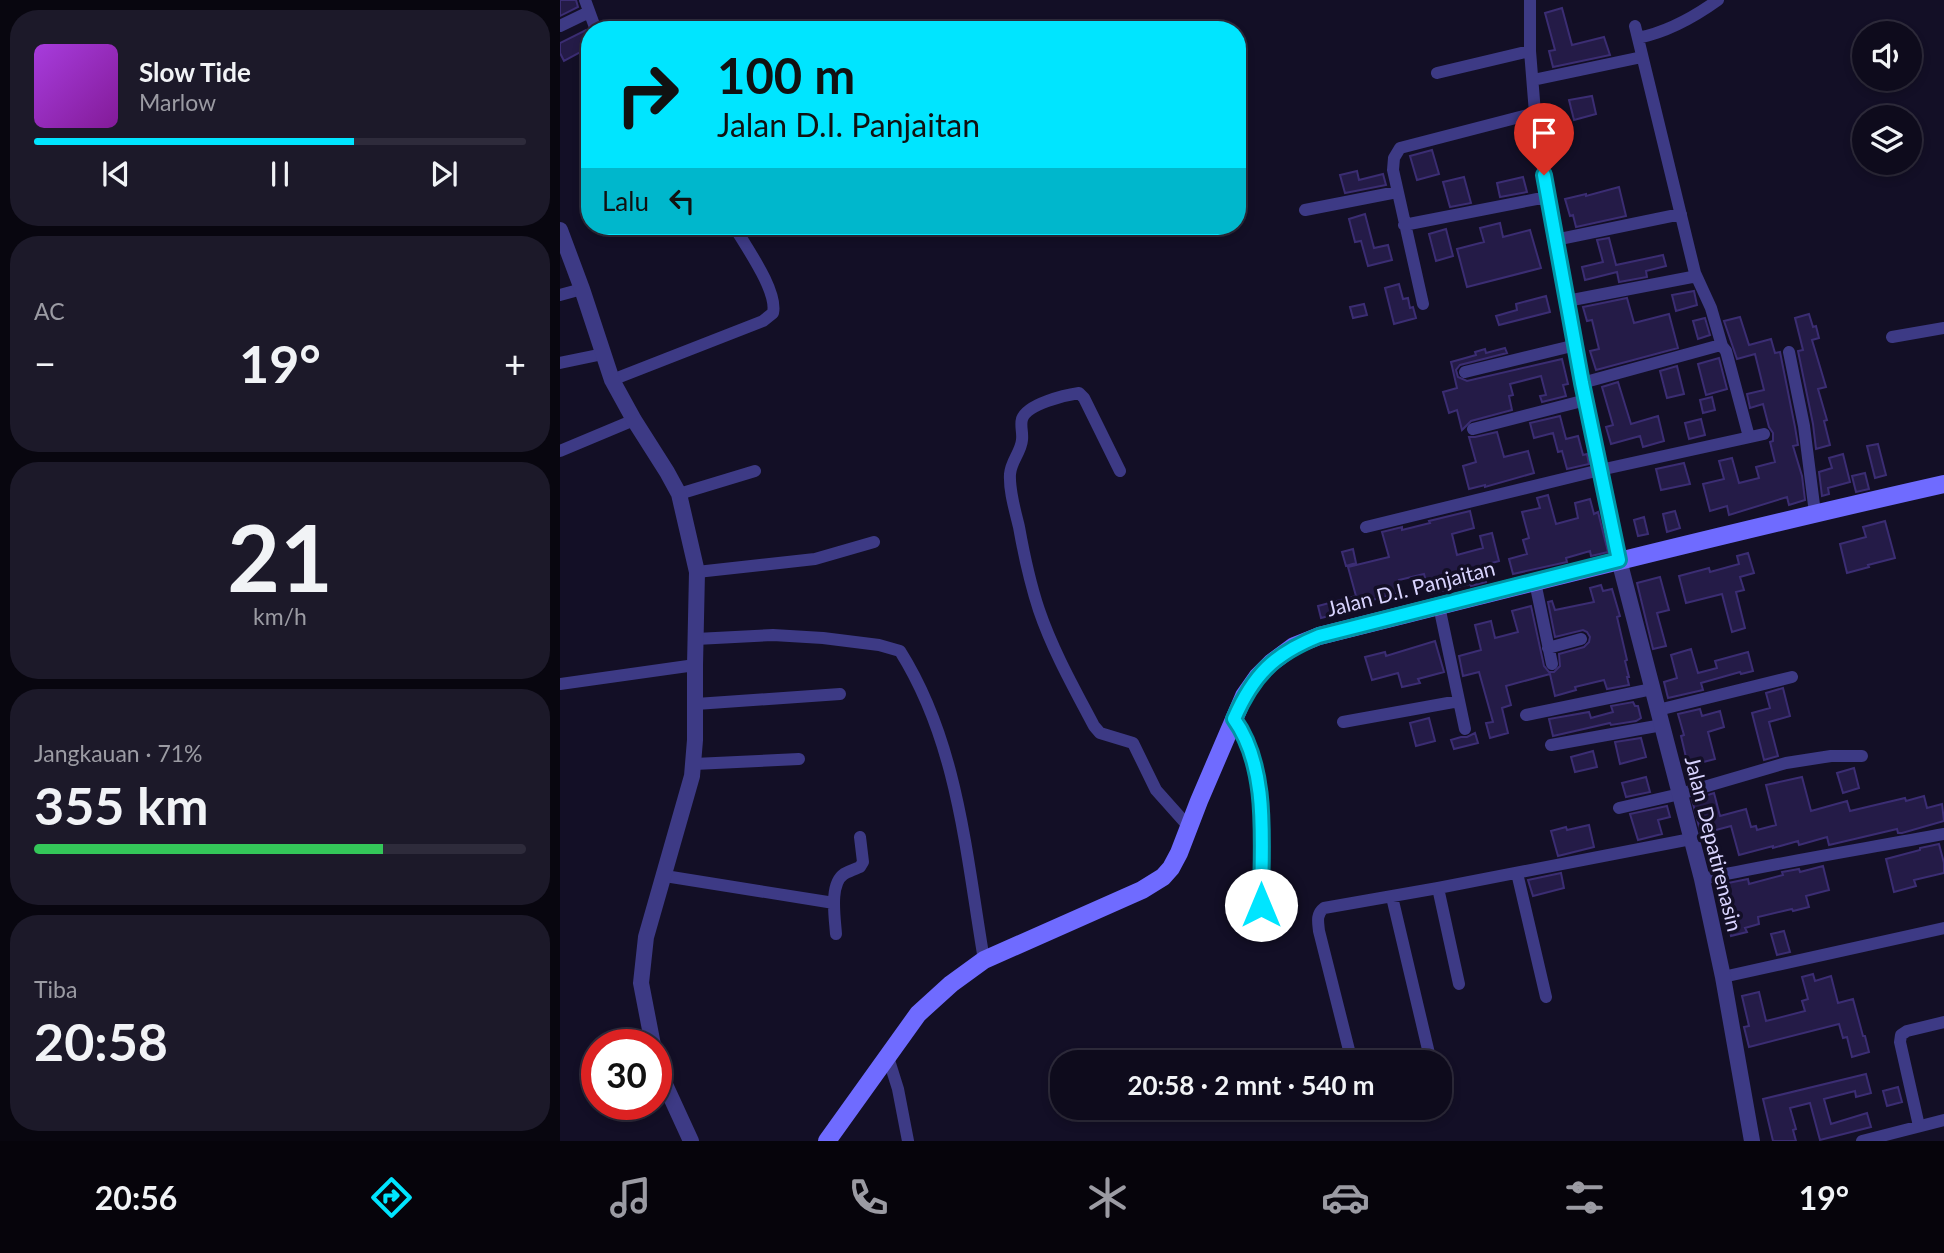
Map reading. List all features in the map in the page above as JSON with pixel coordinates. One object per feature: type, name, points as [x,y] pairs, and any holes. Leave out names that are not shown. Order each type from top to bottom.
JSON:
[{"type":"main road","name":"Jalan D.I. Panjaitan","points":[[827,1141],[918,1014],[951,984],[984,960],[1142,890],[1163,877],[1179,853],[1244,696],[1271,663],[1294,646],[1319,636],[1619,560],[1944,484]]},
{"type":"street","points":[[1530,0],[1530,51],[1535,113],[1547,197],[1619,560]]},
{"type":"street","points":[[1718,0],[1698,15],[1657,34],[1636,32],[1695,273],[1726,351],[1749,437]]},
{"type":"street","points":[[560,26],[587,6]]},
{"type":"street","points":[[1437,73],[1530,51]]},
{"type":"street","points":[[1533,80],[1642,57]]},
{"type":"street","points":[[1423,304],[1397,192],[1394,158],[1400,148],[1535,113]]},
{"type":"street","points":[[1306,210],[1397,192]]},
{"type":"street","points":[[1404,225],[1547,197]]},
{"type":"street","points":[[1555,240],[1681,214]]},
{"type":"street","points":[[560,230],[612,380],[679,494],[698,572],[694,764],[646,937],[641,983],[650,1029]]},
{"type":"street","points":[[612,380],[762,321],[773,313],[775,306],[772,292],[739,235]]},
{"type":"street","points":[[1567,300],[1692,277],[1695,273]]},
{"type":"street","points":[[560,295],[582,289]]},
{"type":"street","points":[[1892,337],[1944,328]]},
{"type":"street","points":[[1465,373],[1576,345]]},
{"type":"street","points":[[1582,383],[1722,346]]},
{"type":"street","points":[[1789,352],[1804,426],[1815,513]]},
{"type":"street","points":[[560,363],[603,354]]},
{"type":"street","points":[[1120,471],[1079,393],[1036,406],[1023,416],[1023,440],[1012,463],[1010,482],[1024,555],[1038,608],[1052,644],[1094,726],[1100,733],[1133,743],[1156,790],[1189,827]]},
{"type":"street","points":[[1473,429],[1586,400]]},
{"type":"street","points":[[560,451],[634,420]]},
{"type":"street","points":[[1366,527],[1764,434]]},
{"type":"street","points":[[679,494],[755,471]]},
{"type":"street","points":[[698,572],[815,559],[874,542]]},
{"type":"street","name":"Jalan Depatirenasin","points":[[1619,560],[1702,879],[1723,977],[1752,1141]]},
{"type":"street","points":[[1535,582],[1552,664]]},
{"type":"street","points":[[1439,606],[1465,729]]},
{"type":"street","points":[[696,639],[773,635],[823,638],[900,650],[925,695],[945,750],[955,789],[984,960]]},
{"type":"street","points":[[1548,648],[1581,639]]},
{"type":"street","points":[[560,684],[695,665]]},
{"type":"street","points":[[1550,745],[1660,717],[1792,677]]},
{"type":"street","points":[[1526,715],[1652,689]]},
{"type":"street","points":[[695,704],[840,694]]},
{"type":"street","points":[[1343,722],[1459,701]]},
{"type":"street","points":[[1234,719],[1243,731],[1260,788],[1261,926]]},
{"type":"street","points":[[1619,808],[1680,794],[1786,763],[1831,756],[1862,756]]},
{"type":"street","points":[[694,764],[799,759]]},
{"type":"street","points":[[1702,879],[1801,858],[1944,834]]},
{"type":"street","points":[[836,934],[834,903],[837,883],[842,875],[860,867],[863,862],[860,837]]},
{"type":"street","points":[[1349,1050],[1319,931],[1318,919],[1324,908],[1691,839]]},
{"type":"street","points":[[1517,873],[1546,997]]},
{"type":"street","points":[[665,876],[834,903]]},
{"type":"street","points":[[1438,888],[1459,984]]},
{"type":"street","points":[[1392,897],[1428,1050]]},
{"type":"street","points":[[1723,977],[1944,928]]},
{"type":"street","points":[[1919,1126],[1900,1042],[1901,1035],[1944,1022]]},
{"type":"street","points":[[888,1057],[898,1089],[908,1141]]},
{"type":"street","points":[[672,1102],[687,1140]]},
{"type":"street","points":[[1862,1141],[1944,1120]]},
{"type":"building","points":[[560,0],[576,0],[578,7],[560,16]]},
{"type":"building","points":[[1562,8],[1572,45],[1604,37],[1610,55],[1553,67],[1549,51],[1555,50],[1545,13]]},
{"type":"building","points":[[581,32],[581,52],[564,61],[560,53],[560,43]]},
{"type":"building","points":[[1592,96],[1596,114],[1574,120],[1569,100]]},
{"type":"building","points":[[1432,150],[1439,174],[1417,180],[1410,156]]},
{"type":"building","points":[[1357,171],[1359,180],[1383,174],[1386,185],[1345,193],[1340,175]]},
{"type":"building","points":[[1464,177],[1471,203],[1450,207],[1443,182]]},
{"type":"building","points":[[1523,177],[1527,192],[1500,197],[1497,183]]},
{"type":"building","points":[[1619,187],[1626,216],[1576,227],[1565,199]]},
{"type":"building","points":[[1365,214],[1374,248],[1388,245],[1392,260],[1368,266],[1361,241],[1355,242],[1349,219]]},
{"type":"building","points":[[1500,223],[1503,237],[1530,230],[1541,268],[1467,287],[1457,249],[1484,242],[1480,228]]},
{"type":"building","points":[[1446,229],[1453,256],[1436,261],[1429,234]]},
{"type":"building","points":[[1609,238],[1616,265],[1663,255],[1666,266],[1646,271],[1647,277],[1619,282],[1617,272],[1585,280],[1582,267],[1603,262],[1597,240]]},
{"type":"building","points":[[1399,284],[1403,299],[1408,298],[1416,318],[1394,324],[1385,288]]},
{"type":"building","points":[[1694,291],[1697,305],[1676,311],[1672,295]]},
{"type":"building","points":[[1546,296],[1550,312],[1499,325],[1496,316],[1517,310],[1516,304]]},
{"type":"building","points":[[1627,298],[1634,323],[1669,314],[1678,348],[1596,370],[1590,351],[1599,349],[1592,320],[1587,321],[1583,307]]},
{"type":"building","points":[[1364,304],[1367,315],[1353,318],[1350,307]]},
{"type":"building","points":[[1809,314],[1819,338],[1812,340],[1826,387],[1818,389],[1827,420],[1824,421],[1830,445],[1816,449],[1798,351],[1803,350],[1795,318]]},
{"type":"building","points":[[1740,317],[1749,345],[1771,339],[1775,353],[1780,352],[1798,445],[1793,446],[1802,476],[1805,500],[1789,505],[1787,497],[1729,515],[1727,506],[1710,511],[1703,484],[1724,479],[1719,461],[1732,458],[1739,483],[1759,478],[1756,467],[1775,462],[1770,442],[1773,441],[1773,433],[1763,404],[1750,408],[1747,394],[1764,390],[1755,354],[1737,359],[1724,321]]},
{"type":"building","points":[[1705,318],[1710,335],[1698,339],[1693,321]]},
{"type":"building","points":[[1505,348],[1507,353],[1460,365],[1456,370],[1458,377],[1467,381],[1562,359],[1568,384],[1563,385],[1566,396],[1542,402],[1540,396],[1546,395],[1541,376],[1510,384],[1513,395],[1509,396],[1512,410],[1471,421],[1462,430],[1457,410],[1449,413],[1443,392],[1457,388],[1451,362],[1476,355],[1475,352],[1485,349],[1486,353]]},
{"type":"building","points":[[1719,358],[1727,389],[1706,395],[1698,364]]},
{"type":"building","points":[[1677,366],[1684,394],[1667,398],[1660,371]]},
{"type":"building","points":[[1618,382],[1631,424],[1658,416],[1664,441],[1643,447],[1640,436],[1611,444],[1606,427],[1613,425],[1602,387]]},
{"type":"building","points":[[1712,397],[1715,410],[1703,413],[1700,400]]},
{"type":"building","points":[[1560,416],[1566,439],[1578,436],[1583,455],[1587,454],[1589,464],[1567,469],[1562,451],[1558,452],[1553,433],[1534,438],[1530,423]]},
{"type":"building","points":[[1701,419],[1705,435],[1689,439],[1685,423]]},
{"type":"building","points":[[1497,432],[1504,457],[1528,451],[1534,473],[1469,489],[1463,466],[1476,462],[1469,437]]},
{"type":"building","points":[[1878,444],[1886,475],[1875,478],[1867,446]]},
{"type":"building","points":[[1843,454],[1850,482],[1828,488],[1829,494],[1822,496],[1819,472],[1832,468],[1829,458]]},
{"type":"building","points":[[1684,463],[1690,484],[1661,490],[1656,469]]},
{"type":"building","points":[[1865,473],[1869,489],[1856,492],[1852,476]]},
{"type":"building","points":[[1548,495],[1556,524],[1578,518],[1575,503],[1590,499],[1594,514],[1598,512],[1608,552],[1591,556],[1590,551],[1566,558],[1567,562],[1513,574],[1509,559],[1527,554],[1523,540],[1529,538],[1522,512],[1540,508],[1537,498]]},
{"type":"building","points":[[1470,511],[1474,528],[1452,534],[1457,555],[1483,548],[1480,536],[1492,533],[1499,561],[1481,566],[1486,582],[1429,594],[1424,574],[1399,580],[1402,592],[1321,618],[1318,606],[1356,596],[1348,567],[1389,557],[1382,532],[1402,527],[1402,530]]},
{"type":"building","points":[[1675,511],[1680,528],[1667,532],[1663,514]]},
{"type":"building","points":[[1644,517],[1648,534],[1638,536],[1634,520]]},
{"type":"building","points":[[1885,521],[1895,558],[1847,573],[1840,544],[1866,537],[1863,527]]},
{"type":"building","points":[[1353,549],[1356,563],[1346,566],[1342,552]]},
{"type":"building","points":[[1748,553],[1754,573],[1740,577],[1744,590],[1736,592],[1745,628],[1732,632],[1722,594],[1686,603],[1679,576],[1709,568],[1710,572],[1739,564],[1737,556]]},
{"type":"building","points":[[1660,577],[1669,610],[1657,613],[1666,646],[1653,649],[1637,583]]},
{"type":"building","points":[[1601,585],[1603,591],[1612,589],[1620,616],[1617,617],[1627,660],[1629,685],[1607,689],[1604,680],[1575,687],[1576,690],[1555,696],[1550,674],[1506,686],[1511,705],[1502,708],[1508,733],[1490,738],[1486,723],[1493,722],[1479,672],[1463,676],[1459,656],[1481,650],[1475,625],[1491,621],[1495,638],[1518,632],[1512,611],[1531,606],[1544,666],[1549,672],[1554,672],[1560,666],[1559,654],[1584,647],[1590,637],[1583,630],[1555,637],[1548,602],[1552,601],[1555,610],[1594,602],[1590,588]]},
{"type":"building","points":[[1435,641],[1444,672],[1418,679],[1420,683],[1402,687],[1398,673],[1372,680],[1365,657],[1385,652],[1386,656]]},
{"type":"building","points":[[1691,649],[1698,673],[1717,668],[1715,661],[1748,652],[1753,671],[1701,683],[1703,690],[1668,698],[1664,682],[1677,678],[1671,655]]},
{"type":"building","points":[[1783,688],[1790,716],[1769,722],[1778,756],[1764,760],[1752,713],[1770,708],[1766,693]]},
{"type":"building","points":[[1633,702],[1638,706],[1641,718],[1636,721],[1610,723],[1553,736],[1549,719],[1589,712],[1591,718],[1613,712],[1611,706]]},
{"type":"building","points":[[1700,709],[1702,716],[1720,711],[1724,727],[1708,732],[1715,759],[1688,766],[1678,714]]},
{"type":"building","points":[[1429,718],[1435,741],[1416,746],[1410,723]]},
{"type":"building","points":[[1475,733],[1478,743],[1454,749],[1451,740]]},
{"type":"building","points":[[1641,738],[1646,757],[1620,764],[1615,742]]},
{"type":"building","points":[[1593,751],[1597,767],[1575,772],[1571,757]]},
{"type":"building","points":[[1854,768],[1859,788],[1843,793],[1837,773]]},
{"type":"building","points":[[1646,777],[1650,792],[1626,797],[1622,783]]},
{"type":"building","points":[[1802,777],[1811,811],[1847,801],[1850,811],[1924,796],[1927,808],[1942,804],[1944,821],[1902,833],[1898,833],[1897,829],[1829,845],[1827,837],[1799,845],[1798,841],[1739,855],[1731,826],[1701,834],[1692,800],[1714,793],[1720,816],[1746,809],[1751,827],[1756,826],[1757,830],[1776,825],[1766,785]]},
{"type":"building","points":[[1667,806],[1670,817],[1658,820],[1662,834],[1638,840],[1630,814]]},
{"type":"building","points":[[1589,825],[1594,847],[1558,856],[1551,831]]},
{"type":"building","points":[[1939,844],[1944,873],[1914,880],[1916,886],[1894,892],[1886,859]]},
{"type":"building","points":[[1823,866],[1829,890],[1806,896],[1809,907],[1758,917],[1759,924],[1745,928],[1747,932],[1731,936],[1718,885],[1748,879],[1749,884],[1783,875],[1782,872],[1799,869],[1800,872]]},
{"type":"building","points":[[1561,873],[1564,888],[1533,896],[1528,880]]},
{"type":"building","points":[[1784,931],[1790,952],[1777,955],[1771,934]]},
{"type":"building","points":[[1813,974],[1815,981],[1831,976],[1838,1003],[1853,999],[1869,1052],[1852,1057],[1847,1037],[1843,1038],[1839,1024],[1749,1047],[1744,1027],[1749,1026],[1742,996],[1759,992],[1766,1021],[1805,1011],[1802,1001],[1808,999],[1802,977]]},
{"type":"building","points":[[1866,1074],[1871,1093],[1856,1097],[1855,1091],[1824,1099],[1831,1124],[1867,1113],[1871,1127],[1820,1140],[1810,1103],[1790,1108],[1796,1129],[1793,1130],[1796,1141],[1773,1141],[1763,1099]]},
{"type":"building","points":[[1898,1087],[1902,1102],[1887,1106],[1883,1091]]},
{"type":"route","points":[[1261,905],[1260,788],[1243,731],[1234,719],[1244,696],[1271,663],[1294,646],[1319,636],[1619,560],[1582,383],[1544,175]]}]
